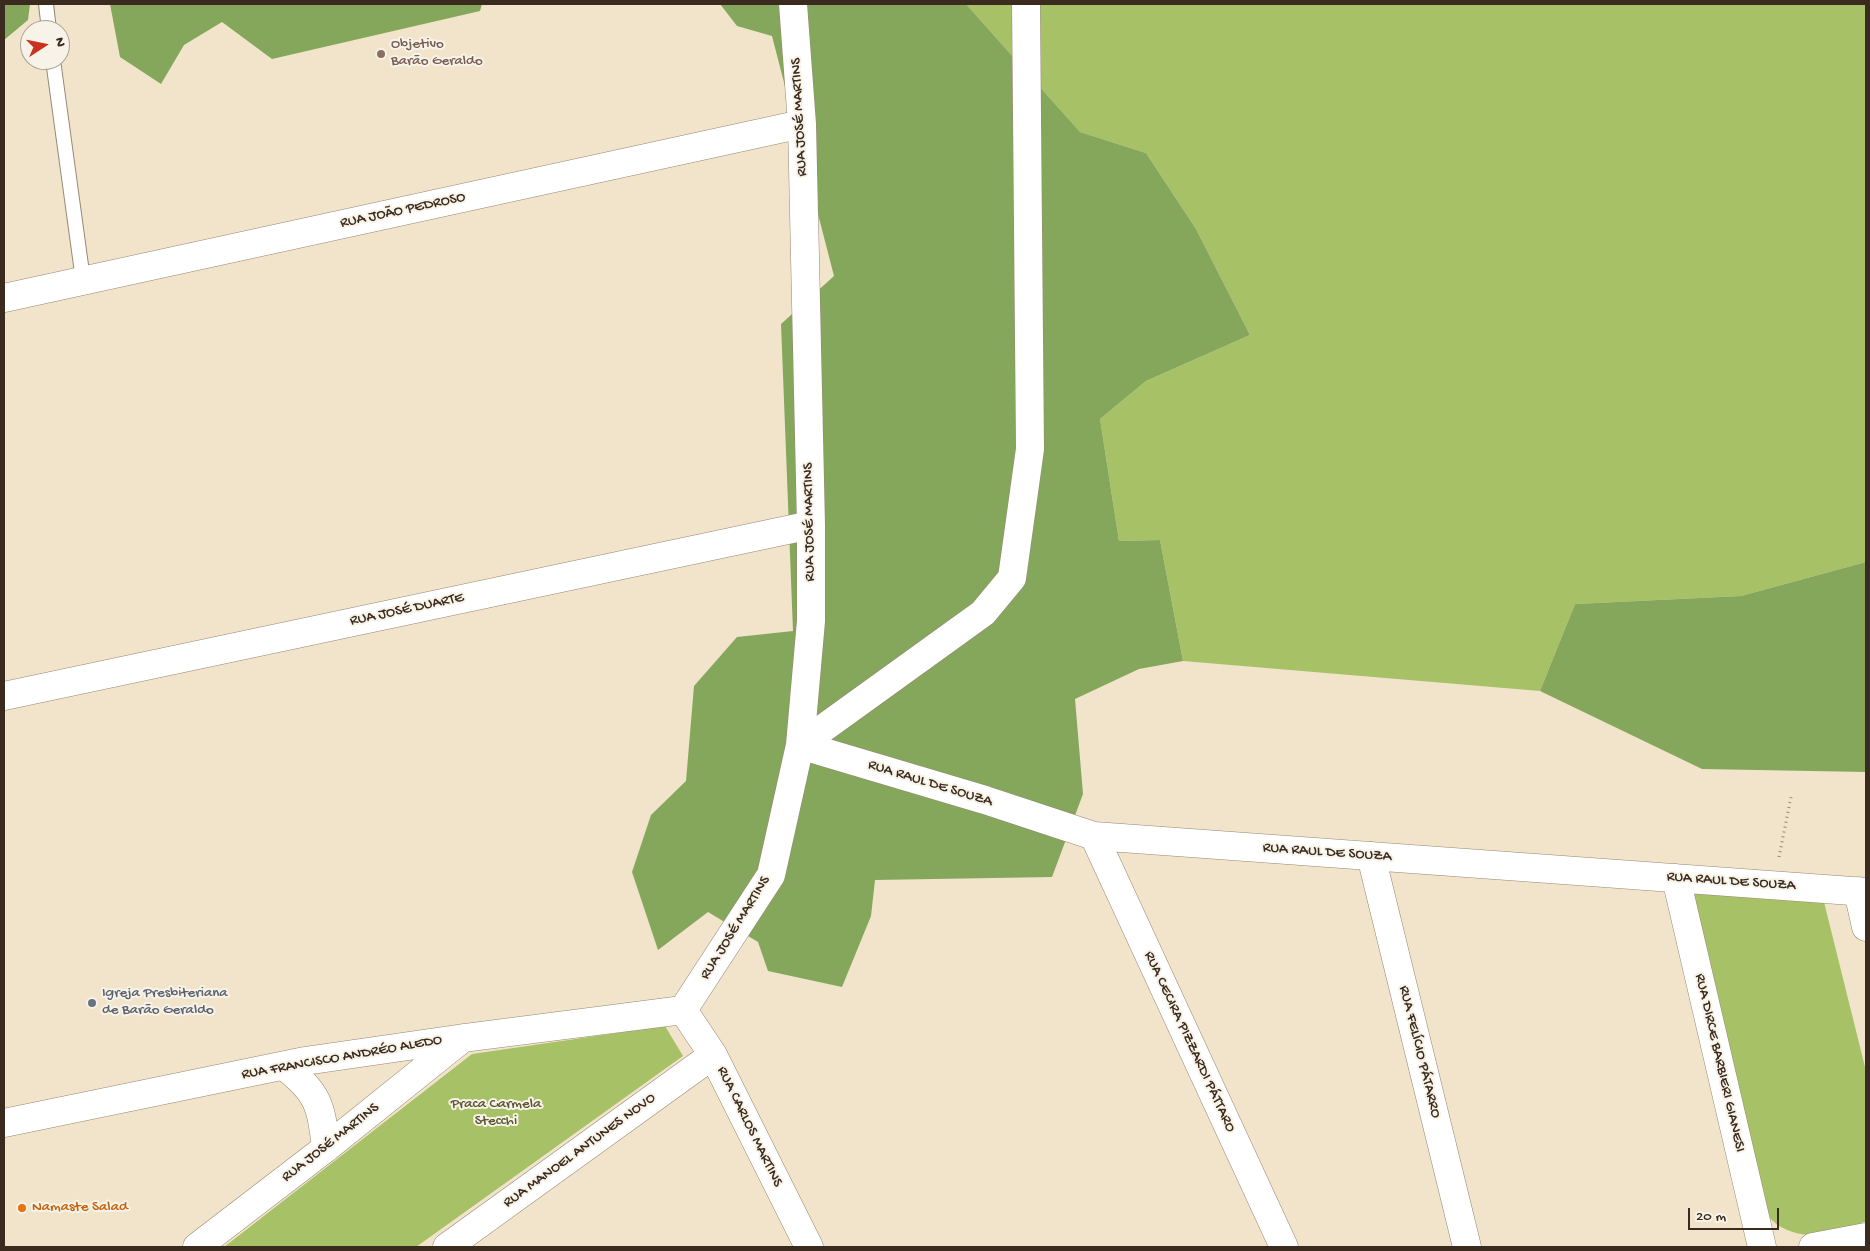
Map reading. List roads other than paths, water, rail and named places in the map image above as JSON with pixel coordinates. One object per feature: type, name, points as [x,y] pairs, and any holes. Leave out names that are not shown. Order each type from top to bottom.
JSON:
[{"type":"street","name":"RUA JOSÉ MARTINS","points":[[683,1010],[771,874],[800,745],[811,621],[811,525],[802,124],[793,4]]},
{"type":"street","points":[[800,745],[982,613],[1012,578],[1030,449],[1026,4]]},
{"type":"street","name":"RUA JOÃO PEDROSO","points":[[4,298],[802,124]]},
{"type":"street","name":"RUA JOSÉ DUARTE","points":[[4,696],[811,525]]},
{"type":"street","name":"RUA RAUL DE SOUZA","points":[[800,745],[985,800],[1094,836],[1862,891]]},
{"type":"street","name":"RUA CECIRA PIZZARDI PÁTTARO","points":[[1094,836],[1284,1247]]},
{"type":"street","name":"RUA FELÍCIO PÁTARRO","points":[[1371,856],[1467,1247]]},
{"type":"street","name":"RUA DIRCE BARBIERI GIANESI","points":[[1676,878],[1762,1247]]},
{"type":"street","points":[[1862,891],[1866,927]]},
{"type":"street","name":"RUA FRANCISCO ANDRÉO ALEDO","points":[[4,1123],[305,1061],[464,1038],[683,1010]]},
{"type":"street","name":"RUA CARLOS MARTINS","points":[[683,1010],[713,1055],[809,1247]]},
{"type":"street","name":"RUA JOSÉ MARTINS","points":[[197,1247],[326,1148],[464,1038]]},
{"type":"street","name":"RUA MANOEL ANTUNES NOVO","points":[[447,1247],[713,1055]]},
{"type":"street","points":[[284,1066],[303,1080],[315,1095],[322,1117],[326,1148]]},
{"type":"street","points":[[1813,1247],[1852,1242]]},
{"type":"lane","points":[[46,4],[48,20]]},
{"type":"lane","points":[[54,70],[83,280]]},
{"type":"place","name":"Objetivo Barão Geraldo","points":[[381,54]]},
{"type":"place","name":"Igreja Presbiteriana de Barão Geraldo","points":[[92,1003]]},
{"type":"place","name":"Namaste Salad","points":[[22,1208]]},
{"type":"park label","name":"Praca Carmela Stecchi","points":[[496,1114]]}]
